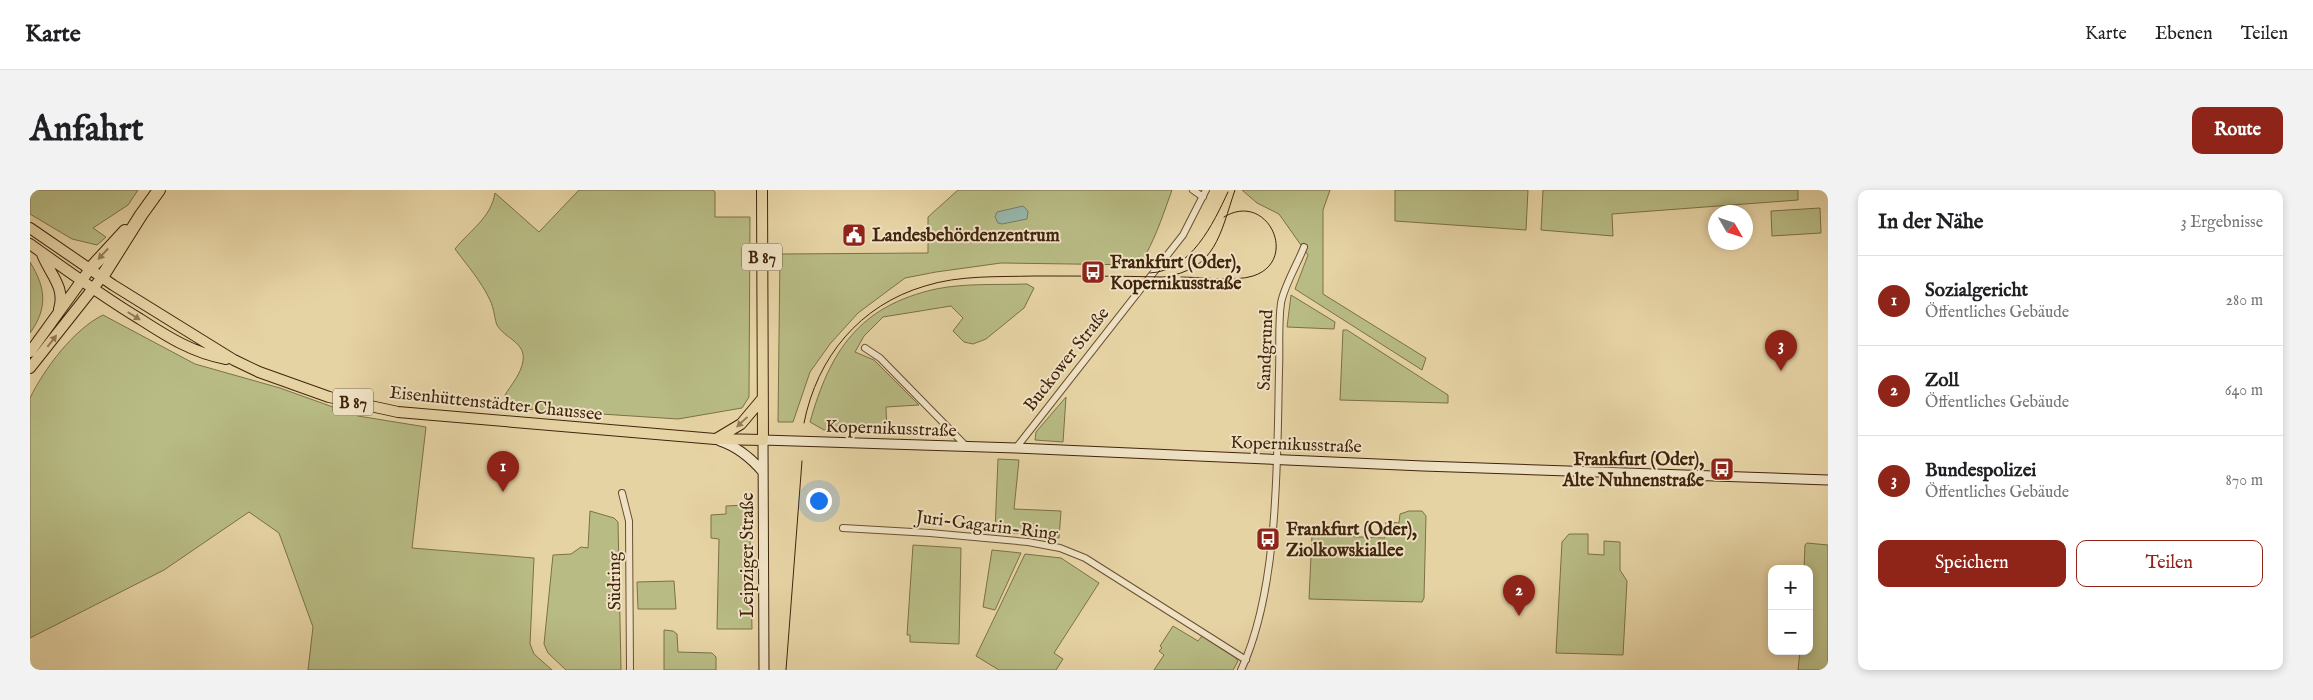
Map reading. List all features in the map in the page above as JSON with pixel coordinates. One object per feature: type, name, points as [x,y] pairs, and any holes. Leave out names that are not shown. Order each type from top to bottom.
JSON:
[{"type":"highway","points":[[90,269],[140,215],[159,190]]},
{"type":"highway","points":[[102,277],[140,215]]},
{"type":"main road","name":"B 87","points":[[762,190],[763,440]]},
{"type":"main road","name":"Eisenhüttenstädter Chaussee","points":[[30,228],[102,277],[234,360],[259,372],[329,397],[398,412],[716,439],[763,440]]},
{"type":"main road","name":"Eisenhüttenstädter Chaussee","points":[[30,244],[92,290],[178,343],[204,355],[234,360]]},
{"type":"main road","points":[[42,253],[53,273],[61,298],[54,319]]},
{"type":"main road","points":[[30,352],[90,269]]},
{"type":"main road","points":[[30,368],[102,277]]},
{"type":"main road","points":[[716,439],[741,424],[762,399]]},
{"type":"main road","points":[[716,439],[732,444],[754,461],[763,472]]},
{"type":"main road","name":"Kopernikusstraße","points":[[763,440],[1016,448],[1276,460],[1828,480]]},
{"type":"main road","name":"Leipziger Straße","points":[[763,440],[764,670]]},
{"type":"street","points":[[1193,190],[1205,193]]},
{"type":"street","name":"Buckower Straße","points":[[1016,448],[1183,235],[1205,193]]},
{"type":"street","name":"Sandgrund","points":[[1241,670],[1252,645],[1263,601],[1271,535],[1276,460],[1281,303],[1304,247]]},
{"type":"street","points":[[866,348],[880,358],[967,447]]},
{"type":"street","name":"Südring","points":[[622,493],[629,521],[630,670]]},
{"type":"street","name":"Juri-Gagarin-Ring","points":[[843,528],[981,537],[1060,548],[1085,558],[1246,660]]},
{"type":"green space","points":[[30,190],[138,190],[128,205],[93,228],[106,237],[97,245],[72,239],[30,214]]},
{"type":"green space","points":[[579,190],[713,190],[715,192],[715,217],[750,217],[749,397],[742,408],[678,419],[509,408],[505,395],[522,366],[523,355],[521,349],[497,325],[486,293],[474,273],[455,249],[485,217],[493,202],[495,193],[539,232]]},
{"type":"green space","points":[[958,190],[1172,190],[1157,231],[1146,254],[1150,259],[1142,265],[1001,263],[905,278],[858,313],[830,344],[810,372],[793,422],[778,422],[780,254],[928,253],[928,217]]},
{"type":"green space","points":[[1242,190],[1330,190],[1323,210],[1323,294],[1426,358],[1422,370],[1295,289],[1308,255],[1279,214],[1257,203]]},
{"type":"green space","points":[[1395,190],[1528,190],[1526,230],[1395,221]]},
{"type":"green space","points":[[1543,190],[1798,190],[1798,200],[1708,205],[1708,207],[1612,214],[1613,236],[1541,230]]},
{"type":"green space","points":[[1820,208],[1821,233],[1772,236],[1771,211]]},
{"type":"green space","points":[[30,262],[42,289],[43,298],[40,315],[30,333]]},
{"type":"green space","points":[[1027,284],[1034,288],[1024,308],[986,339],[973,344],[964,342],[953,331],[963,318],[951,306],[883,317],[864,336],[855,352],[874,360],[919,405],[886,407],[887,434],[824,430],[810,422],[827,374],[838,353],[852,335],[868,320],[887,307],[909,297],[947,287]]},
{"type":"green space","points":[[1291,295],[1335,322],[1334,329],[1287,327]]},
{"type":"green space","points":[[103,315],[195,364],[280,388],[358,416],[426,427],[412,548],[534,558],[530,644],[534,654],[552,670],[308,670],[313,627],[279,533],[249,512],[164,570],[30,638],[30,398],[43,375],[61,351],[81,330]]},
{"type":"green space","points":[[1343,330],[1347,330],[1448,395],[1448,403],[1340,400]]},
{"type":"green space","points":[[1066,397],[1063,442],[1035,440],[1036,432]]},
{"type":"green space","points":[[998,459],[1019,460],[1014,509],[1061,511],[1059,538],[995,531]]},
{"type":"green space","points":[[747,505],[746,538],[750,538],[752,629],[717,629],[719,539],[711,538],[711,515],[726,514],[726,506]]},
{"type":"green space","points":[[590,511],[614,518],[618,522],[621,670],[566,670],[548,653],[544,644],[553,555],[571,554],[581,547],[588,548]]},
{"type":"green space","points":[[1409,511],[1422,511],[1426,516],[1424,598],[1422,602],[1309,599],[1312,535],[1385,538],[1386,522],[1399,523],[1400,514]]},
{"type":"green space","points":[[1569,534],[1588,534],[1588,554],[1604,555],[1604,541],[1620,542],[1620,570],[1627,581],[1623,655],[1556,653],[1562,542]]},
{"type":"green space","points":[[1807,543],[1828,545],[1828,670],[1798,670],[1800,655],[1813,655],[1813,565],[1804,565],[1805,545]]},
{"type":"green space","points":[[913,545],[961,548],[959,644],[910,642],[910,635],[907,635]]},
{"type":"green space","points":[[992,550],[1021,553],[995,610],[983,607]]},
{"type":"green space","points":[[1025,554],[1061,558],[1099,583],[1054,653],[1063,659],[1056,670],[999,670],[976,656]]},
{"type":"green space","points":[[674,581],[676,609],[638,609],[637,582]]},
{"type":"green space","points":[[1173,626],[1198,641],[1202,636],[1236,658],[1238,661],[1233,670],[1154,670],[1164,655],[1159,651],[1162,648],[1160,646]]},
{"type":"green space","points":[[664,630],[673,631],[677,634],[678,652],[712,653],[716,657],[716,670],[664,670]]},
{"type":"water","points":[[1023,206],[1028,211],[1027,219],[1002,224],[998,223],[995,217],[997,212]]},
{"type":"tram line","points":[[804,423],[810,399],[819,376],[831,356],[845,337],[880,306],[925,286],[965,278],[1034,276],[1163,277],[1181,273],[1194,267],[1205,258],[1213,247],[1220,235],[1235,190]]},
{"type":"tram line","points":[[1150,273],[1165,270],[1189,255],[1208,231],[1228,192]]},
{"type":"tram line","points":[[1181,277],[1237,279],[1253,276],[1267,268],[1274,257],[1276,244],[1273,231],[1265,220],[1254,213],[1240,211],[1224,217]]},
{"type":"tram line","points":[[786,670],[802,461]]},
{"type":"place","name":"Landesbehördenzentrum","points":[[854,235]]},
{"type":"place","name":"Frankfurt (Oder), Kopernikusstraße","points":[[1093,272]]},
{"type":"place","name":"Bundespolizei","points":[[1781,371]]},
{"type":"place","name":"Frankfurt (Oder), Alte Nuhnenstraße","points":[[1722,469]]},
{"type":"place","name":"Sozialgericht","points":[[503,492]]},
{"type":"place","name":"Frankfurt (Oder), Ziolkowskiallee","points":[[1268,539]]},
{"type":"place","name":"Zoll","points":[[1519,616]]}]
